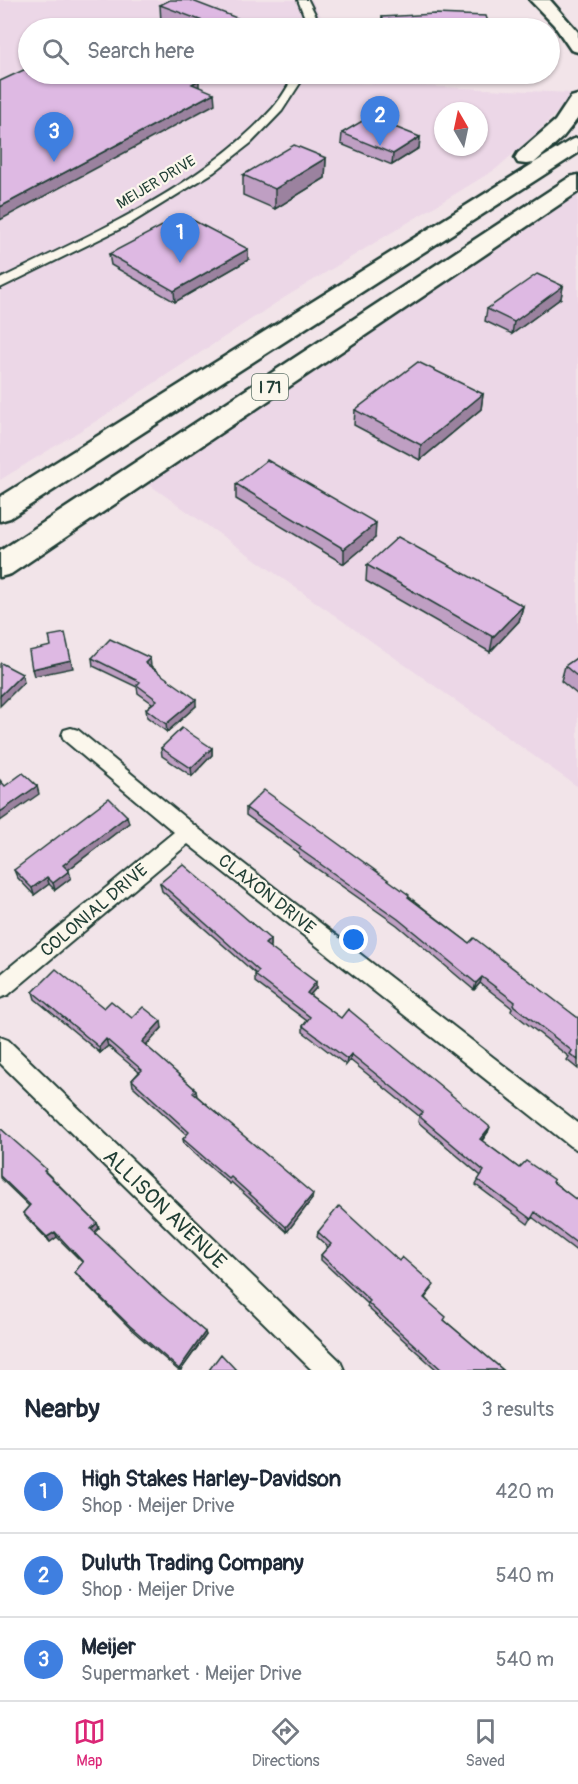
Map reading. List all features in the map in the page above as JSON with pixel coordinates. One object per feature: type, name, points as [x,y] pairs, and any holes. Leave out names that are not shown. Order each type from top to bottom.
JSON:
[{"type":"highway","points":[[539,0],[558,18]]},
{"type":"highway","points":[[560,20],[567,27],[578,46]]},
{"type":"highway","points":[[122,435],[177,382],[523,160],[553,135],[573,112],[578,101]]},
{"type":"highway","name":"I 71","points":[[0,511],[578,144]]},
{"type":"highway","name":"I 71","points":[[0,566],[578,182]]},
{"type":"highway","points":[[539,207],[578,192]]},
{"type":"street","points":[[303,0],[312,18]]},
{"type":"street","name":"MEIJER DRIVE","points":[[0,284],[135,214],[202,174],[250,138],[286,98],[295,84]]},
{"type":"street","name":"CLAXON DRIVE","points":[[71,735],[188,832],[578,1138]]},
{"type":"street","name":"COLONIAL DRIVE","points":[[0,988],[188,832]]},
{"type":"street","name":"ALLISON AVENUE","points":[[0,1048],[331,1370]]},
{"type":"shaded area","points":[[0,0],[312,0],[322,18],[18,18],[18,84],[380,84],[571,93],[568,101],[541,129],[496,169],[279,301],[101,418],[0,480]]},
{"type":"shaded area","points":[[578,192],[578,787],[137,476],[539,208]]},
{"type":"building","points":[[170,0],[190,0],[237,18],[194,18],[160,5]]},
{"type":"building","points":[[435,14],[486,16],[487,18],[382,18]]},
{"type":"building","points":[[18,73],[18,84],[192,84],[214,93],[0,207],[0,81]]},
{"type":"building","points":[[369,117],[420,137],[393,154],[342,133]]},
{"type":"building","points":[[294,145],[326,158],[275,189],[243,175]]},
{"type":"building","points":[[183,215],[248,249],[174,291],[109,254]]},
{"type":"building","points":[[537,274],[563,286],[514,322],[487,309]]},
{"type":"building","points":[[418,362],[483,394],[421,445],[355,410]]},
{"type":"building","points":[[267,460],[376,523],[344,549],[236,484]]},
{"type":"building","points":[[398,537],[523,606],[493,637],[367,565]]},
{"type":"building","points":[[65,633],[71,660],[32,669],[29,651],[51,646],[49,636]]},
{"type":"building","points":[[110,639],[150,658],[145,663],[196,699],[166,724],[146,709],[157,700],[137,685],[140,682],[92,658]]},
{"type":"building","points":[[578,657],[578,677],[565,666]]},
{"type":"building","points":[[0,664],[22,674],[0,696]]},
{"type":"building","points":[[182,728],[212,748],[191,768],[161,748]]},
{"type":"building","points":[[23,773],[37,786],[0,812],[0,780],[5,786]]},
{"type":"building","points":[[264,790],[409,895],[408,897],[469,943],[474,938],[578,1018],[578,1060],[570,1054],[572,1051],[513,1005],[515,1002],[482,977],[476,983],[398,919],[299,849],[301,847],[246,808]]},
{"type":"building","points":[[109,798],[127,816],[63,865],[69,871],[53,883],[47,877],[32,888],[14,870]]},
{"type":"building","points":[[183,864],[270,939],[265,944],[316,982],[307,993],[341,1018],[348,1009],[490,1127],[480,1139],[519,1168],[526,1161],[554,1180],[553,1182],[578,1201],[578,1244],[535,1212],[531,1219],[478,1180],[484,1171],[419,1116],[423,1112],[351,1054],[347,1059],[303,1026],[310,1017],[255,975],[259,971],[160,883]]},
{"type":"building","points":[[56,969],[104,1008],[111,1001],[132,1018],[143,1007],[161,1021],[142,1042],[196,1090],[193,1093],[313,1194],[286,1227],[231,1177],[229,1179],[183,1139],[189,1132],[132,1080],[142,1070],[106,1039],[99,1047],[33,992]]},
{"type":"building","points":[[0,1128],[46,1169],[44,1171],[97,1223],[91,1229],[205,1332],[179,1369],[130,1326],[75,1272],[83,1262],[55,1232],[47,1237],[23,1213],[30,1205],[0,1176]]},
{"type":"building","points":[[339,1206],[399,1261],[402,1257],[434,1285],[424,1298],[446,1317],[444,1320],[503,1370],[442,1370],[368,1303],[370,1301],[321,1255],[331,1244],[318,1232]]},
{"type":"building","points":[[221,1354],[236,1370],[209,1370]]},
{"type":"place","name":"Duluth Trading Company","points":[[380,146]]},
{"type":"place","name":"Meijer","points":[[54,162]]},
{"type":"place","name":"High Stakes Harley-Davidson","points":[[180,263]]}]
